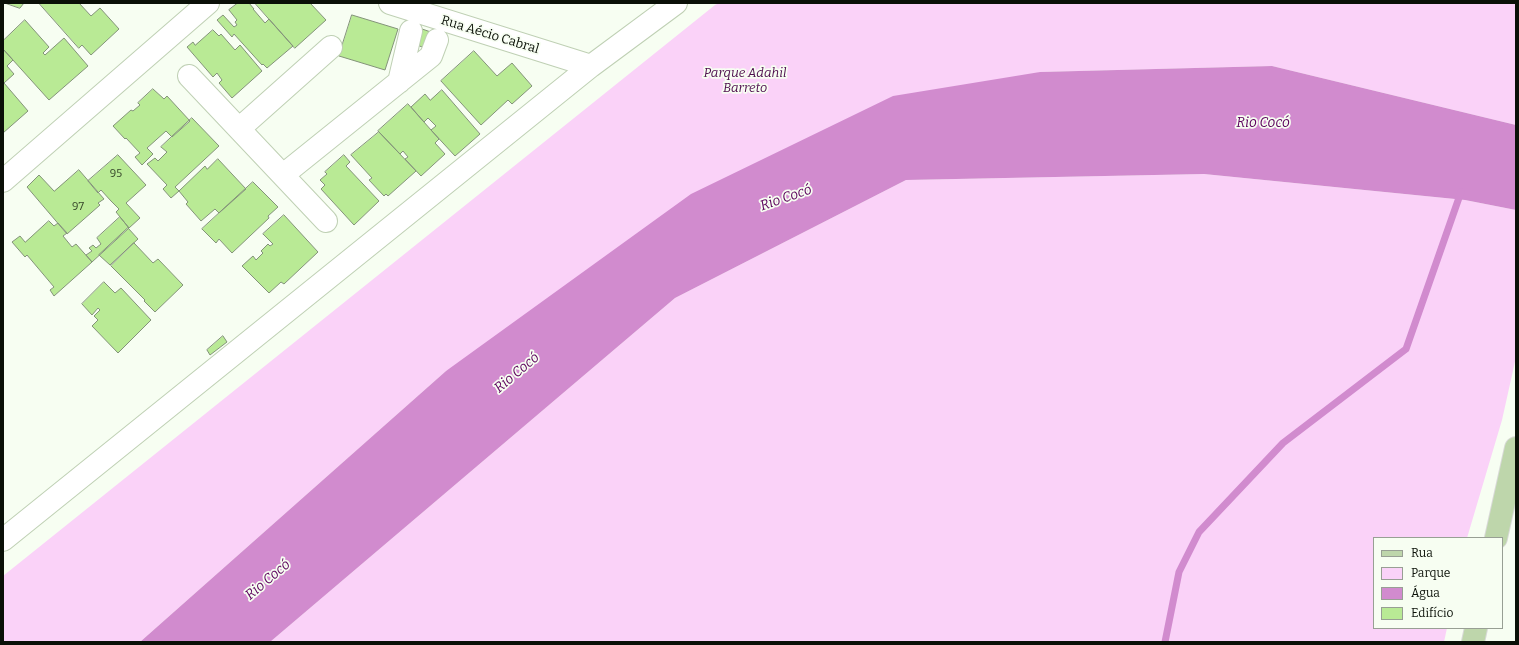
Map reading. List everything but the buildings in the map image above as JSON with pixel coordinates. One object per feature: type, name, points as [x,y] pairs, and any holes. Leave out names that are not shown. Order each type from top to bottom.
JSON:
[{"type":"main road","points":[[1496,537],[1516,448]]},
{"type":"main road","points":[[1473,642],[1476,629]]},
{"type":"street","points":[[3,181],[208,3]]},
{"type":"street","name":"Rua Aécio Cabral","points":[[390,3],[413,23],[440,32],[591,66]]},
{"type":"street","points":[[3,540],[591,66],[676,3]]},
{"type":"street","points":[[399,82],[413,23]]},
{"type":"street","points":[[283,175],[431,56],[440,32]]},
{"type":"street","points":[[240,128],[331,47]]},
{"type":"street","points":[[189,76],[240,128],[326,221]]},
{"type":"green space","name":"Parque Adahil Barreto","points":[[719,3],[1516,3],[1516,125],[1272,66],[1040,72],[446,371],[140,642],[3,642],[3,576]]},
{"type":"green space","points":[[1204,174],[1465,200],[1516,210],[1516,357],[1502,420],[1467,537],[1373,537],[1373,629],[1447,629],[1444,642],[270,642],[675,298],[906,180]]},
{"type":"water","name":"Rio Cocó","points":[[1272,66],[1516,125],[1516,210],[1465,200],[1204,174],[906,180],[675,298],[270,642],[140,642],[446,371],[691,194],[893,96],[1040,72]]},
{"type":"waterway","points":[[1165,642],[1179,572],[1199,532],[1283,443],[1406,349],[1461,192]]}]
